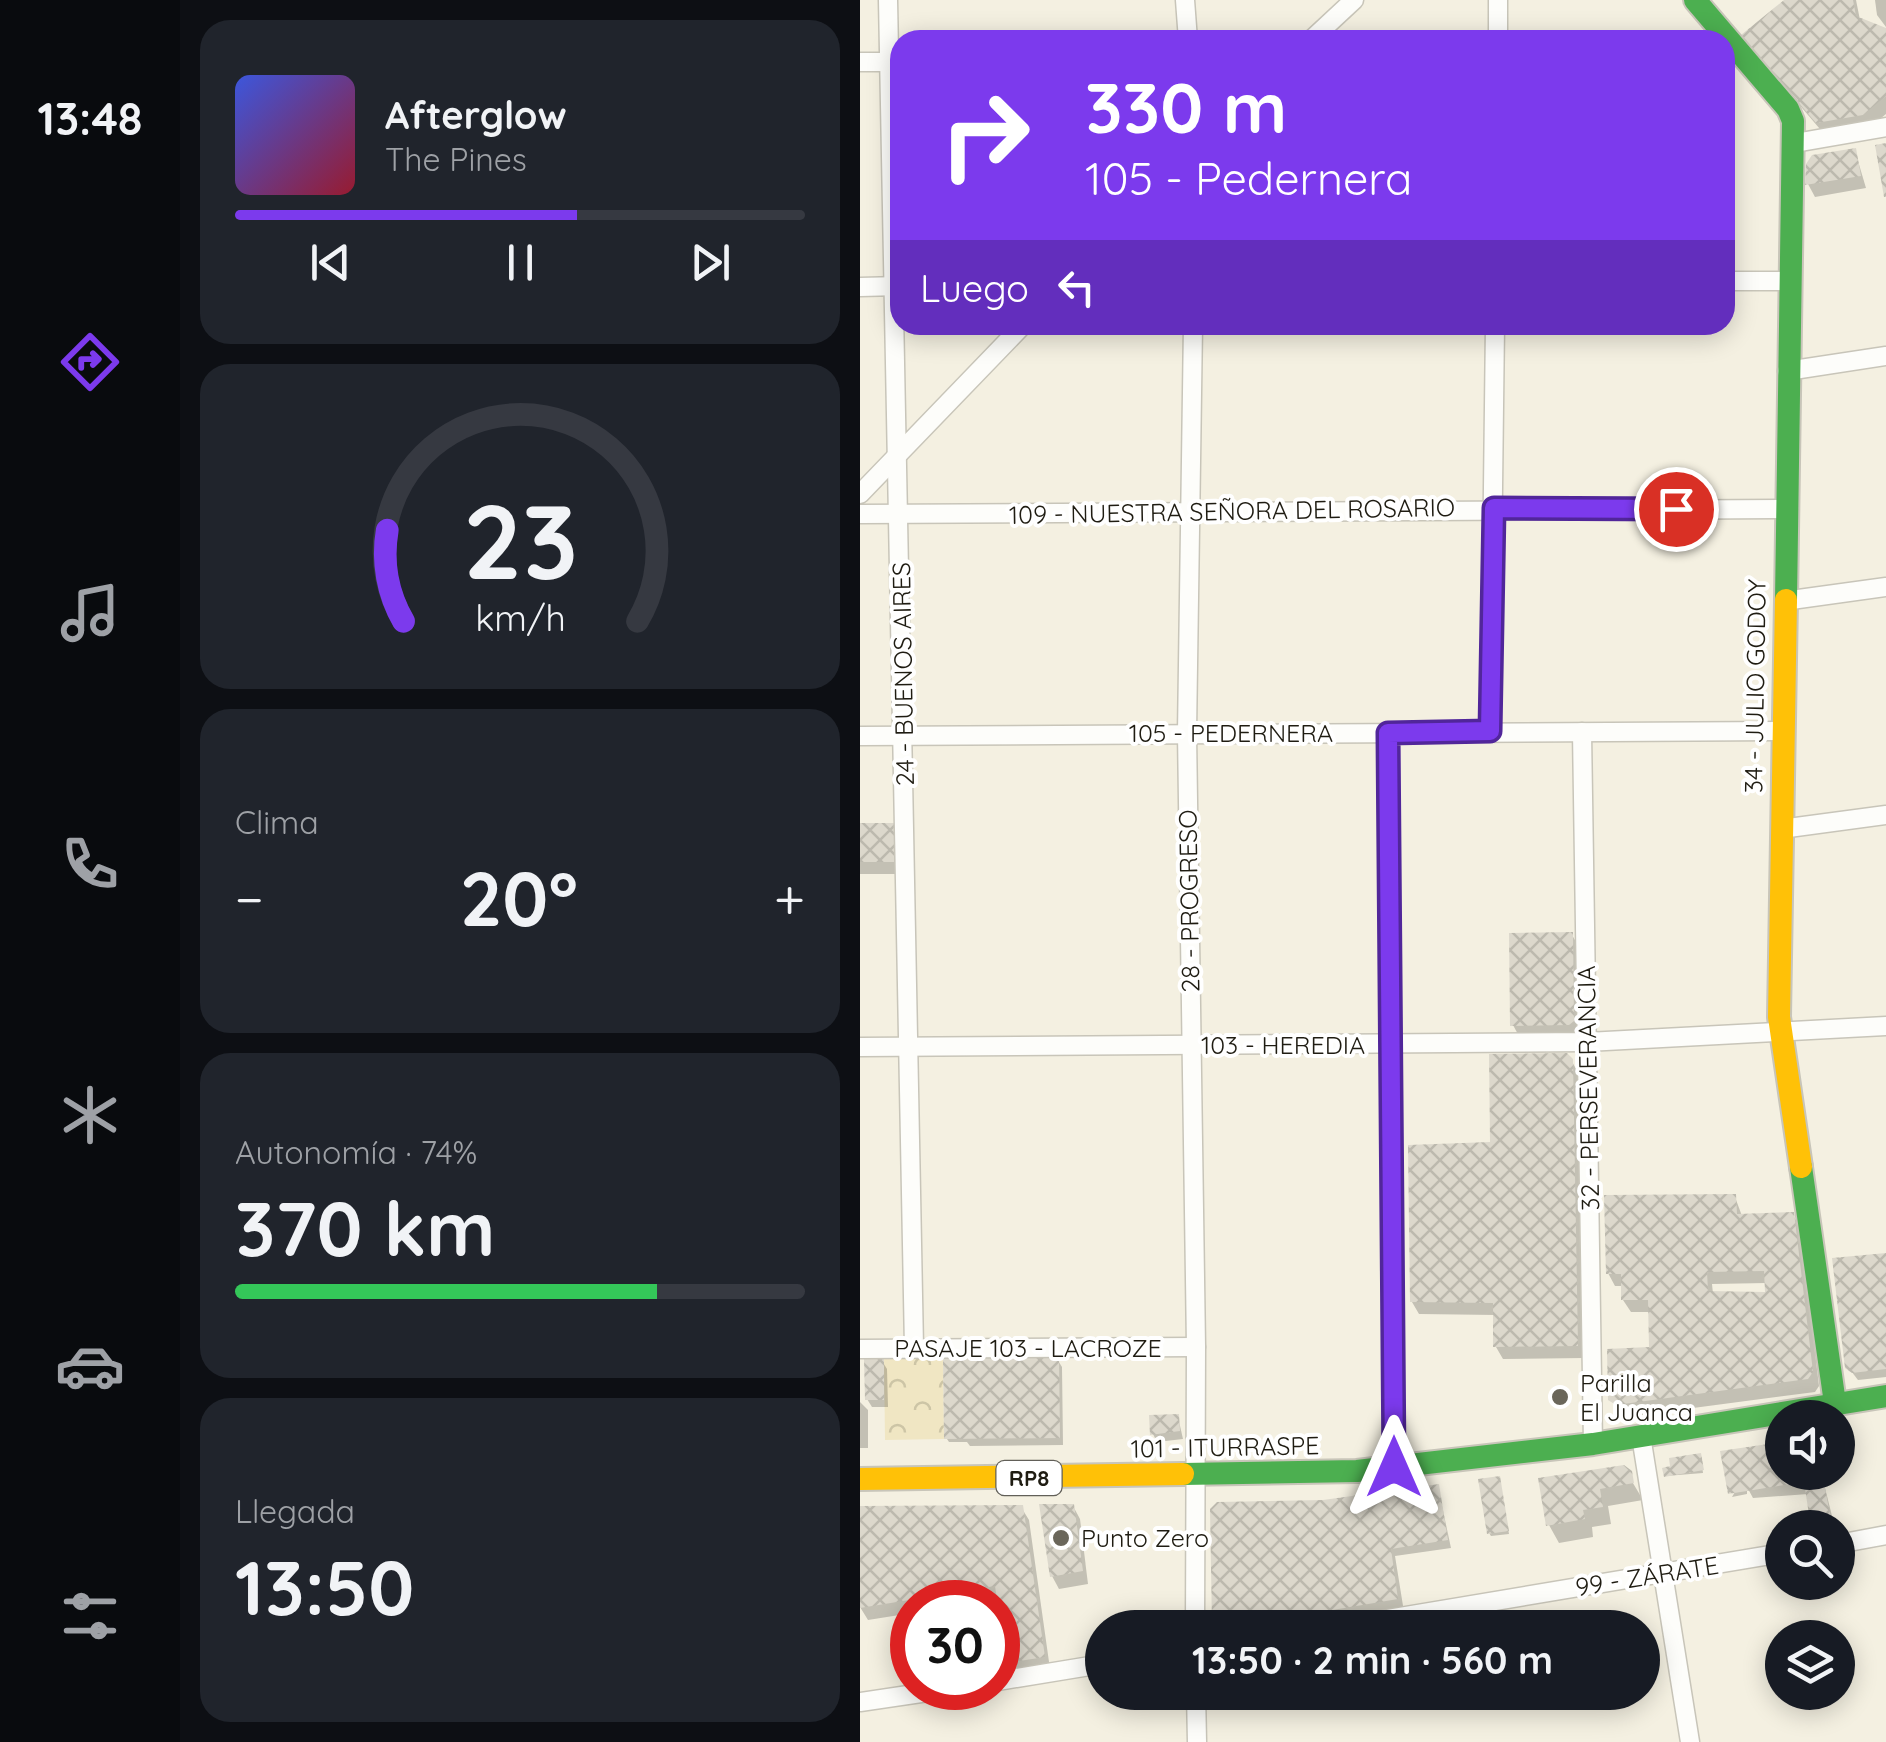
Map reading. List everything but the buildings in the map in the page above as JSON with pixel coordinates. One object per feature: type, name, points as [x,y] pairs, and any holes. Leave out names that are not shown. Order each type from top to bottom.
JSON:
[{"type":"street","name":"24 - BUENOS AIRES","points":[[888,0],[890,30]]},
{"type":"street","points":[[1185,0],[1187,30]]},
{"type":"street","points":[[1322,30],[1354,0]]},
{"type":"street","points":[[1498,0],[1498,30]]},
{"type":"street","name":"34 - JULIO GODOY","points":[[1695,0],[1716,30]]},
{"type":"street","name":"34 - JULIO GODOY","points":[[1735,58],[1788,110],[1794,143],[1787,371],[1781,1034],[1835,1400]]},
{"type":"street","points":[[860,62],[890,62]]},
{"type":"street","points":[[1794,143],[1886,128]]},
{"type":"street","points":[[1735,281],[1789,281]]},
{"type":"street","points":[[860,287],[890,286]]},
{"type":"street","name":"24 - BUENOS AIRES","points":[[897,335],[914,1348]]},
{"type":"street","points":[[860,494],[1013,335]]},
{"type":"street","name":"28 - PROGRESO","points":[[1193,335],[1187,733],[1198,1476],[1196,1610]]},
{"type":"street","points":[[1490,731],[1495,335]]},
{"type":"street","points":[[1787,371],[1886,356]]},
{"type":"street","name":"109 - NUESTRA SEÑORA DEL ROSARIO","points":[[860,514],[1785,509]]},
{"type":"street","points":[[1784,602],[1886,587]]},
{"type":"street","name":"105 - PEDERNERA","points":[[860,736],[1783,731]]},
{"type":"street","name":"32 - PERSEVERANCIA","points":[[1582,732],[1593,1444]]},
{"type":"street","points":[[1388,733],[1394,1467]]},
{"type":"street","points":[[1781,829],[1886,815]]},
{"type":"street","name":"103 - HEREDIA","points":[[860,1047],[1587,1042],[1886,1026]]},
{"type":"street","name":"PASAJE 103 - LACROZE","points":[[860,1348],[1196,1347]]},
{"type":"street","name":"101 - ITURRASPE","points":[[1855,1400],[1886,1396]]},
{"type":"street","name":"101 - ITURRASPE","points":[[860,1479],[1198,1476],[1394,1467],[1593,1444],[1765,1415]]},
{"type":"street","points":[[1641,1436],[1690,1742]]},
{"type":"street","points":[[1855,1541],[1886,1536]]},
{"type":"street","name":"99 - ZÁRATE","points":[[1443,1610],[1765,1557]]},
{"type":"street","points":[[1020,1677],[1085,1667]]},
{"type":"street","points":[[860,1702],[890,1698]]},
{"type":"street","points":[[1196,1710],[1197,1742]]},
{"type":"green space","points":[[943,1358],[944,1439],[885,1440],[884,1359]]},
{"type":"traffic: fast","points":[[1695,0],[1721,30]]},
{"type":"traffic: fast","points":[[1735,47],[1788,109],[1793,121],[1786,600]]},
{"type":"traffic: fast","points":[[1801,1167],[1835,1400]]},
{"type":"traffic: fast","points":[[1183,1474],[1357,1471],[1593,1444],[1886,1396]]},
{"type":"traffic: slow","points":[[1786,600],[1779,1017],[1801,1167]]},
{"type":"traffic: slow","points":[[860,1479],[1183,1474]]},
{"type":"place","name":"Parilla El Juanca","points":[[1560,1397]]},
{"type":"place","name":"Punto Zero","points":[[1061,1538]]},
{"type":"route","points":[[1394,1467],[1388,733],[1490,731],[1494,508],[1676,509]]}]
